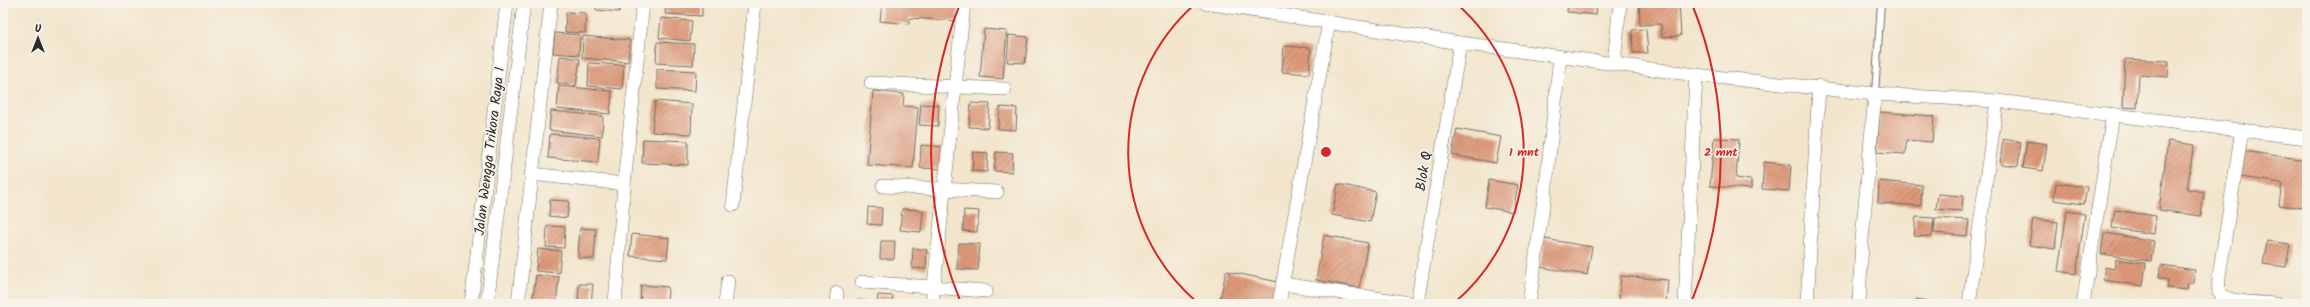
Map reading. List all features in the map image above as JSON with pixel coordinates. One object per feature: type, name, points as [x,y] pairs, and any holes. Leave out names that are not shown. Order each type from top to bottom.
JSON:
[{"type":"street","name":"Jalan Wengga Trikora Raya I","points":[[471,304],[507,3]]},
{"type":"street","name":"Jalan Wengga Trikora Raya I","points":[[486,304],[524,3]]},
{"type":"street","points":[[518,304],[531,174],[551,3]]},
{"type":"street","points":[[615,304],[624,184],[643,3]]},
{"type":"street","points":[[733,205],[755,3]]},
{"type":"street","points":[[932,304],[964,3]]},
{"type":"street","points":[[1205,3],[1460,43],[1696,75],[1819,86],[1875,94],[1997,101],[2307,138]]},
{"type":"street","points":[[1614,63],[1620,3]]},
{"type":"street","points":[[1279,304],[1329,22]]},
{"type":"street","name":"Blok Q","points":[[1417,304],[1460,43]]},
{"type":"street","points":[[1528,304],[1546,185],[1560,57]]},
{"type":"street","points":[[1685,304],[1696,75]]},
{"type":"street","points":[[871,83],[1005,89]]},
{"type":"street","points":[[1807,304],[1819,86]]},
{"type":"street","points":[[1860,304],[1862,240],[1875,94]]},
{"type":"street","points":[[1969,304],[1997,101]]},
{"type":"street","points":[[2083,304],[2113,114]]},
{"type":"street","points":[[2242,130],[2219,276],[2219,291],[2222,296],[2232,300],[2276,304]]},
{"type":"street","points":[[531,174],[624,184]]},
{"type":"street","points":[[883,186],[944,191],[997,192]]},
{"type":"street","points":[[725,304],[728,282]]},
{"type":"street","points":[[862,282],[934,286],[986,291]]},
{"type":"street","points":[[1283,284],[1417,304]]},
{"type":"lane","points":[[1875,94],[1881,3]]},
{"type":"building","points":[[596,3],[620,3],[619,12],[596,10]]},
{"type":"building","points":[[666,3],[702,3],[702,16],[665,14]]},
{"type":"building","points":[[882,3],[958,3],[957,21],[909,18],[909,24],[880,21]]},
{"type":"building","points":[[1568,3],[1597,3],[1596,15],[1567,12]]},
{"type":"building","points":[[1639,3],[1679,3],[1681,36],[1662,37],[1661,24],[1640,25]]},
{"type":"building","points":[[566,12],[586,13],[585,33],[565,32]]},
{"type":"building","points":[[661,18],[692,21],[690,41],[659,38]]},
{"type":"building","points":[[984,29],[1007,31],[1003,79],[980,77]]},
{"type":"building","points":[[1646,29],[1648,53],[1633,53],[1632,30]]},
{"type":"building","points":[[555,33],[580,35],[579,55],[553,53]]},
{"type":"building","points":[[1009,35],[1028,37],[1025,63],[1007,62]]},
{"type":"building","points":[[583,36],[630,40],[628,62],[582,58]]},
{"type":"building","points":[[657,42],[694,44],[693,65],[656,63]]},
{"type":"building","points":[[1284,46],[1311,48],[1309,74],[1282,72]]},
{"type":"building","points":[[560,56],[580,59],[576,86],[557,83]]},
{"type":"building","points":[[2125,59],[2169,61],[2168,77],[2139,75],[2137,108],[2123,107]]},
{"type":"building","points":[[589,63],[624,65],[622,89],[588,86]]},
{"type":"building","points":[[657,69],[696,71],[695,91],[657,89]]},
{"type":"building","points":[[559,86],[612,91],[610,114],[557,109]]},
{"type":"building","points":[[873,91],[904,94],[903,106],[918,107],[913,168],[867,165]]},
{"type":"building","points":[[655,101],[692,104],[691,134],[652,132]]},
{"type":"building","points":[[971,103],[990,104],[988,128],[969,127]]},
{"type":"building","points":[[921,104],[939,105],[938,126],[919,125]]},
{"type":"building","points":[[1000,107],[1017,108],[1016,130],[998,129]]},
{"type":"building","points":[[551,111],[603,116],[602,136],[549,130]]},
{"type":"building","points":[[1880,112],[1934,116],[1932,142],[1907,140],[1905,154],[1877,152]]},
{"type":"building","points":[[1457,129],[1501,137],[1496,163],[1452,155]]},
{"type":"building","points":[[550,134],[600,138],[598,162],[548,158]]},
{"type":"building","points":[[1714,138],[1739,139],[1736,178],[1751,180],[1751,189],[1710,186]]},
{"type":"building","points":[[643,139],[688,141],[688,165],[642,163]]},
{"type":"building","points":[[2003,139],[2021,142],[2018,166],[2000,164]]},
{"type":"building","points":[[2027,141],[2047,144],[2043,171],[2023,168]]},
{"type":"building","points":[[2168,141],[2194,145],[2187,189],[2204,192],[2201,216],[2159,210]]},
{"type":"building","points":[[921,145],[944,147],[942,169],[920,168]]},
{"type":"building","points":[[2243,151],[2307,160],[2307,179],[2303,208],[2279,205],[2282,183],[2240,177]]},
{"type":"building","points":[[973,152],[988,153],[987,172],[972,171]]},
{"type":"building","points":[[996,152],[1013,153],[1012,172],[994,171]]},
{"type":"building","points":[[1764,162],[1791,165],[1789,191],[1762,189]]},
{"type":"building","points":[[1489,180],[1518,185],[1513,212],[1485,207]]},
{"type":"building","points":[[1879,181],[1922,185],[1921,206],[1878,203]]},
{"type":"building","points":[[2056,183],[2087,187],[2084,204],[2054,200]]},
{"type":"building","points":[[1338,184],[1376,192],[1370,222],[1332,215]]},
{"type":"building","points":[[1938,194],[1963,196],[1962,211],[1936,209]]},
{"type":"building","points":[[550,200],[569,201],[567,218],[549,216]]},
{"type":"building","points":[[868,207],[882,208],[881,225],[867,224]]},
{"type":"building","points":[[902,209],[923,210],[921,232],[900,230]]},
{"type":"building","points":[[964,210],[979,211],[977,232],[963,231]]},
{"type":"building","points":[[2115,210],[2156,216],[2154,234],[2112,228]]},
{"type":"building","points":[[2067,211],[2085,214],[2076,274],[2058,271]]},
{"type":"building","points":[[1916,217],[1934,218],[1932,237],[1914,236]]},
{"type":"building","points":[[1935,218],[1969,220],[1967,236],[1934,233]]},
{"type":"building","points":[[2033,219],[2058,222],[2055,249],[2029,245]]},
{"type":"building","points":[[547,226],[565,227],[564,248],[546,247]]},
{"type":"building","points":[[580,228],[596,229],[594,259],[578,258]]},
{"type":"building","points":[[2104,233],[2154,241],[2151,261],[2101,254]]},
{"type":"building","points":[[632,234],[669,238],[667,259],[630,256]]},
{"type":"building","points":[[1324,235],[1368,243],[1359,288],[1316,280]]},
{"type":"building","points":[[1545,239],[1592,247],[1587,275],[1540,267]]},
{"type":"building","points":[[881,241],[895,241],[894,259],[880,259]]},
{"type":"building","points":[[2267,241],[2290,244],[2286,267],[2263,264]]},
{"type":"building","points":[[959,243],[980,244],[978,270],[957,269]]},
{"type":"building","points":[[913,248],[927,250],[926,269],[912,268]]},
{"type":"building","points":[[538,249],[561,251],[559,273],[536,271]]},
{"type":"building","points":[[2116,259],[2146,263],[2143,286],[2103,280],[2105,267],[2114,269]]},
{"type":"building","points":[[2161,265],[2195,270],[2193,283],[2188,283],[2187,290],[2167,288],[2168,280],[2159,278]]},
{"type":"building","points":[[1226,271],[1278,282],[1274,304],[1219,304]]},
{"type":"building","points":[[536,275],[559,277],[556,304],[532,304]]},
{"type":"building","points":[[1621,276],[1668,280],[1666,303],[1619,299]]},
{"type":"building","points":[[579,284],[593,284],[591,304],[578,304]]},
{"type":"building","points":[[641,285],[668,287],[667,304],[640,304]]},
{"type":"building","points":[[878,295],[893,296],[892,304],[877,304]]},
{"type":"building","points":[[1916,299],[1938,303],[1938,304],[1915,304]]},
{"type":"building","points":[[855,301],[868,302],[868,304],[855,304]]}]
